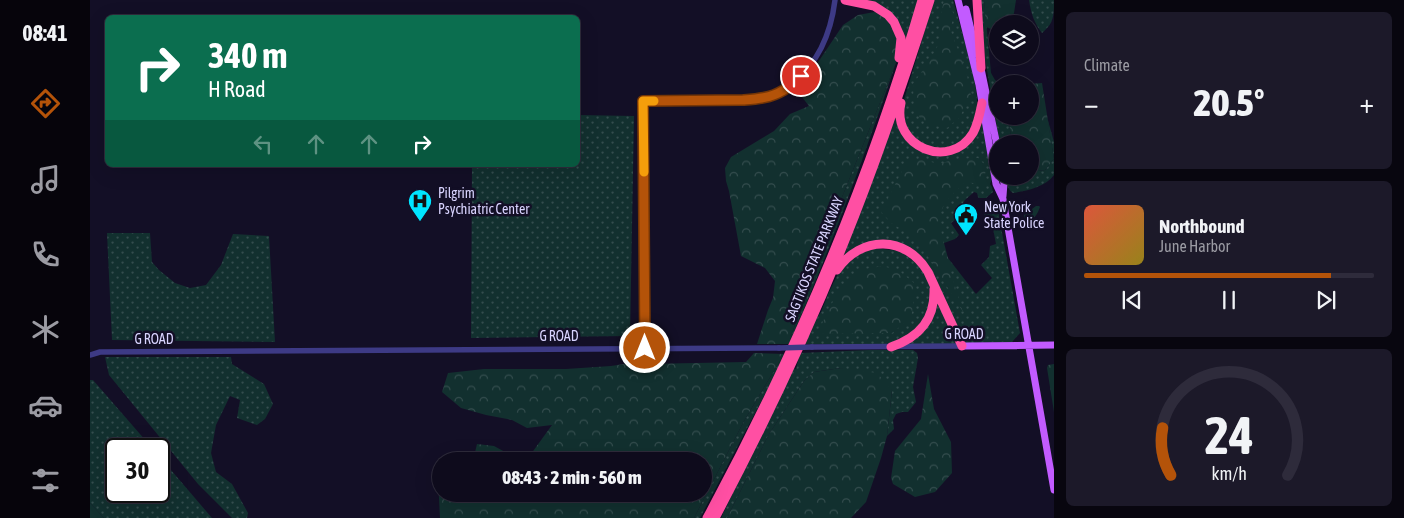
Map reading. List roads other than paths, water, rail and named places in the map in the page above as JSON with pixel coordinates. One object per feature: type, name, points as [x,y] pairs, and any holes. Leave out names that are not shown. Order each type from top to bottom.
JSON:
[{"type":"highway","points":[[845,0],[864,3],[882,10],[894,22],[901,38],[900,56],[883,121]]},
{"type":"highway","name":"SAGTIKOS STATE PARKWAY","points":[[707,518],[746,444],[799,332],[849,212],[883,121],[922,0]]},
{"type":"highway","name":"SAGTIKOS STATE PARKWAY","points":[[715,518],[767,416],[825,289],[875,162],[930,0]]},
{"type":"highway","points":[[977,0],[981,68]]},
{"type":"highway","points":[[910,61],[899,118],[904,132],[916,144],[927,150],[938,152],[950,150],[961,145],[975,130],[982,103]]},
{"type":"highway","points":[[825,289],[849,255],[864,247],[876,244],[891,245],[905,249],[925,266],[962,346]]},
{"type":"highway","points":[[891,347],[907,341],[924,325],[930,316],[933,305],[934,284]]},
{"type":"main road","points":[[958,0],[982,103],[996,184],[1003,199]]},
{"type":"main road","points":[[963,0],[981,68],[995,135]]},
{"type":"main road","points":[[1004,185],[1003,199],[1054,490]]},
{"type":"main road","name":"G ROAD","points":[[962,346],[1054,345]]},
{"type":"street","points":[[645,348],[643,101],[743,100],[771,96],[782,91],[810,68],[817,57],[834,13],[834,0]]},
{"type":"street","name":"G ROAD","points":[[90,355],[100,352],[962,346]]},
{"type":"place","name":"Pilgrim Psychiatric Center","points":[[420,222]]},
{"type":"place","name":"New York State Police","points":[[966,236]]}]
